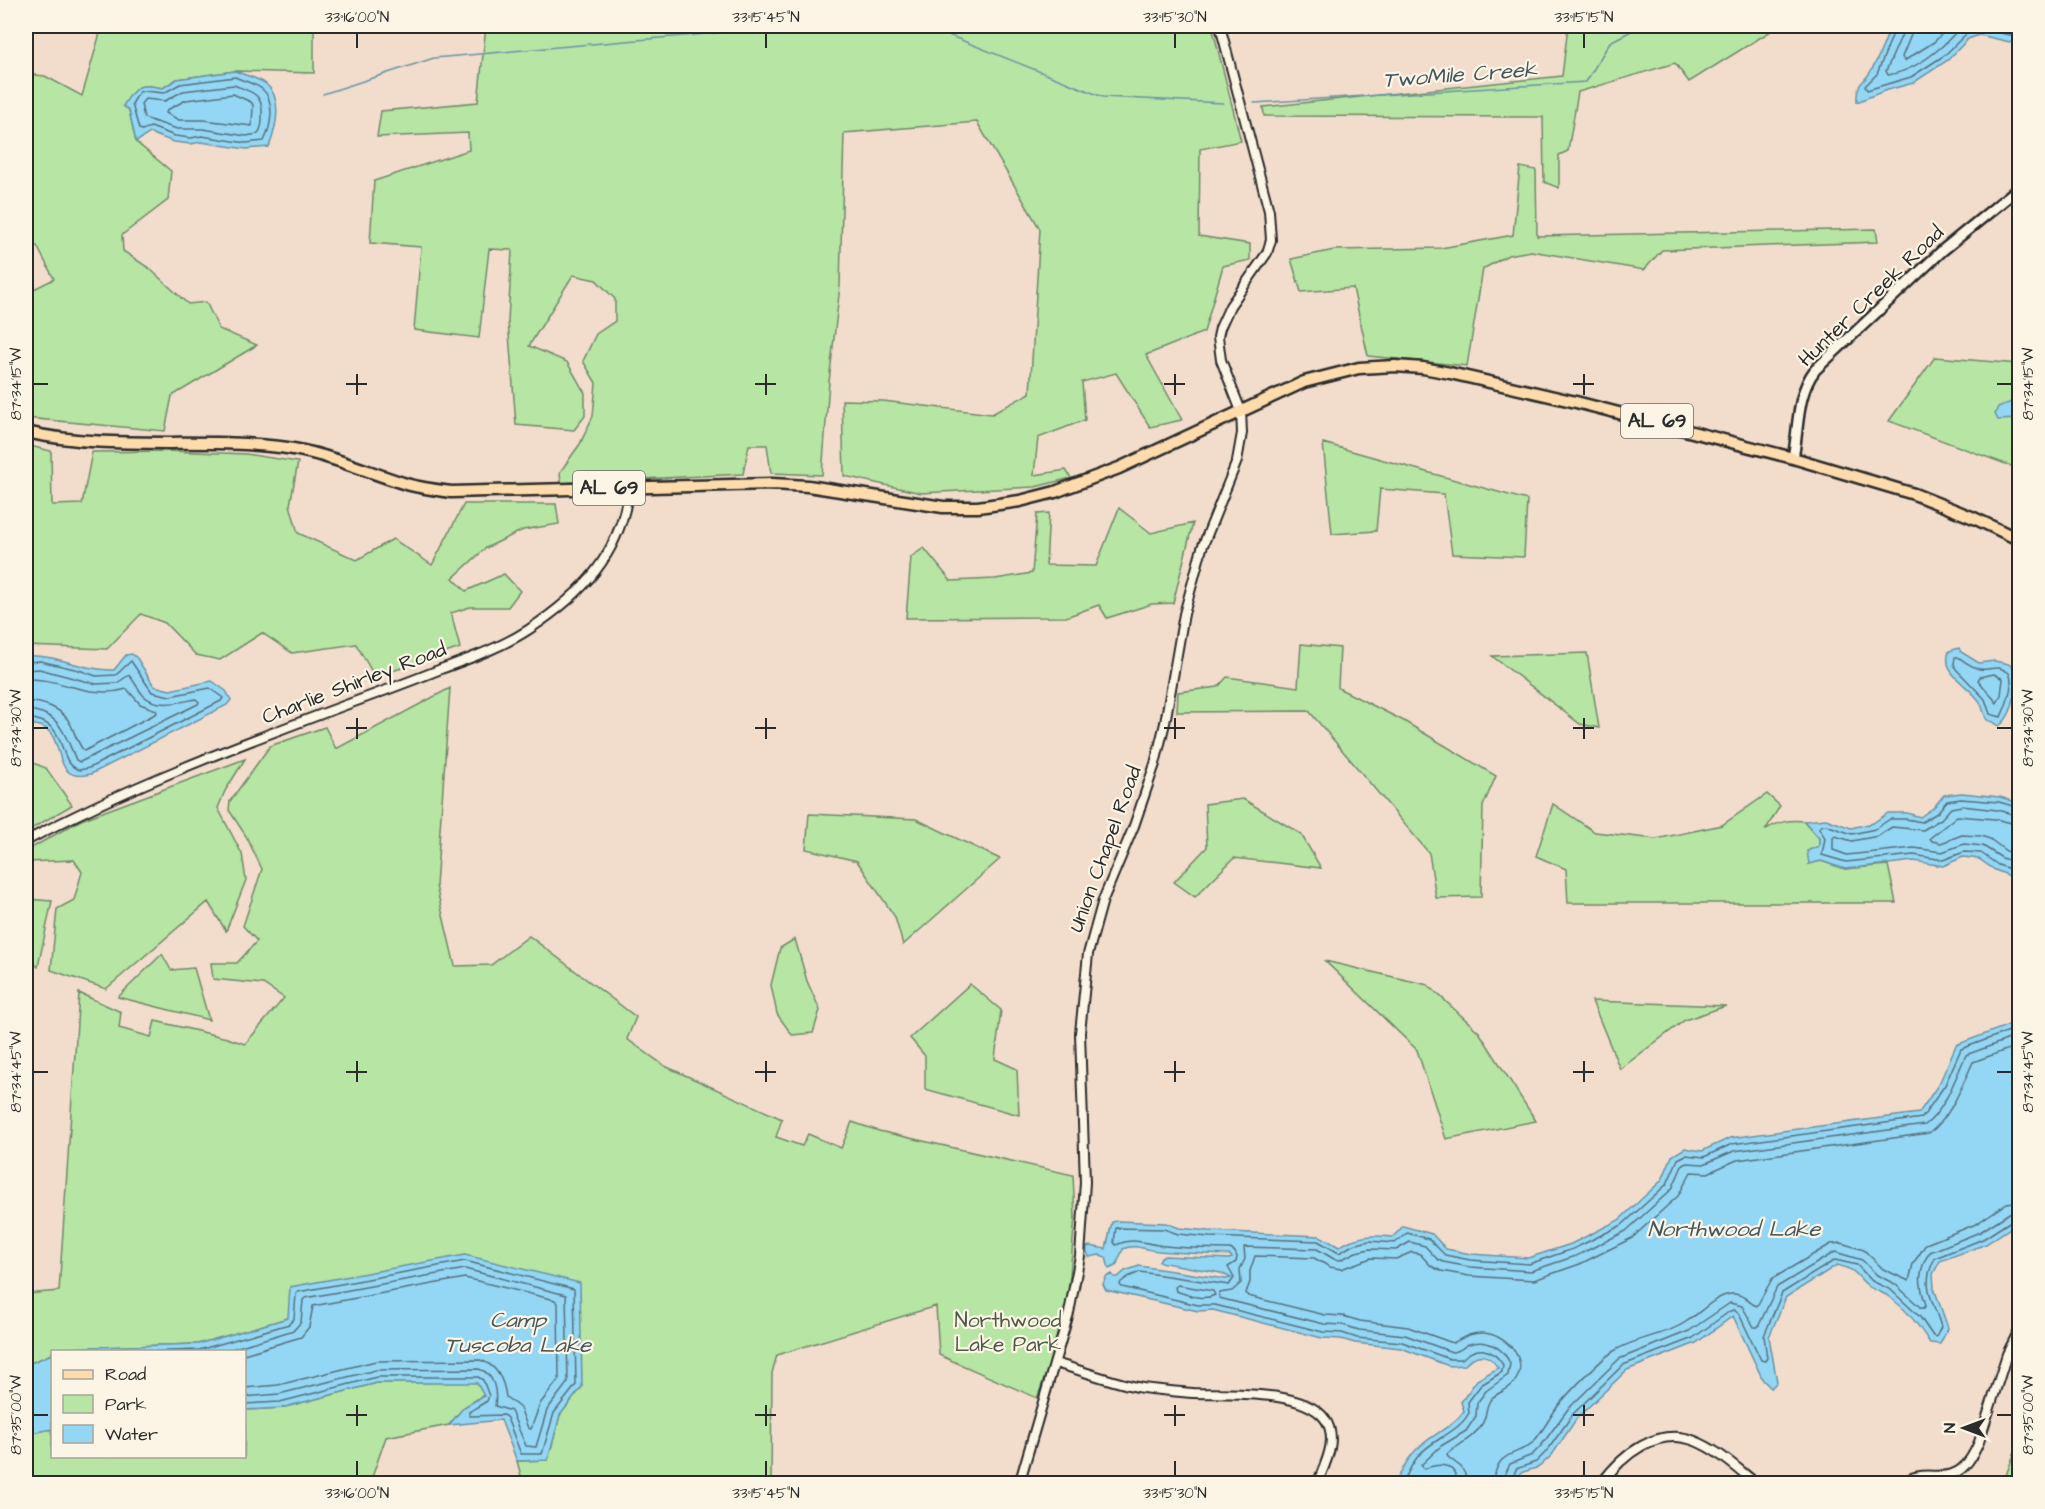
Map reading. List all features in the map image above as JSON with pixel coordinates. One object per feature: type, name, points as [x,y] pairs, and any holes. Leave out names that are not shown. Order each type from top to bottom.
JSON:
[{"type":"main road","name":"Hunter Creek Road","points":[[1793,458],[1801,397],[1815,370],[1943,250],[2019,187]]},
{"type":"main road","name":"AL 69","points":[[26,432],[78,440],[227,443],[281,447],[326,457],[408,484],[451,492],[772,483],[808,486],[943,507],[978,507],[1020,501],[1090,480],[1304,382],[1339,372],[1380,366],[1423,368],[1628,414],[1793,458],[1914,495],[1974,518],[2019,540]]},
{"type":"street","points":[[1220,26],[1271,225],[1267,253],[1230,306],[1218,337],[1221,360],[1240,411]]},
{"type":"street","name":"Union Chapel Road","points":[[1019,1484],[1072,1299],[1083,1227],[1085,1182],[1080,1033],[1088,954],[1103,900],[1134,826],[1155,764],[1165,723],[1184,614],[1202,548],[1233,474],[1241,447],[1240,411]]},
{"type":"street","name":"Charlie Shirley Road","points":[[26,841],[87,810],[236,747],[463,661],[514,639],[557,609],[599,567],[618,536],[628,487]]},
{"type":"street","points":[[1901,1484],[1906,1479],[1916,1477],[1945,1476],[1965,1467],[1979,1442],[2007,1354],[2019,1329]]},
{"type":"street","points":[[1055,1363],[1143,1388],[1193,1393],[1242,1394],[1285,1399],[1306,1405],[1319,1413],[1330,1431],[1329,1451],[1317,1484]]},
{"type":"street","points":[[1601,1484],[1621,1459],[1633,1450],[1659,1439],[1673,1438],[1688,1439],[1701,1444],[1757,1484]]},
{"type":"green space","points":[[102,26],[314,26],[314,73],[235,71],[177,79],[163,88],[139,87],[124,106],[129,110],[136,142],[171,171],[168,200],[122,235],[123,251],[149,268],[188,304],[206,302],[219,329],[257,345],[172,396],[165,431],[26,418],[26,293],[54,279],[37,246],[26,242],[26,74],[45,76],[82,96]]},
{"type":"green space","points":[[486,26],[1212,26],[1241,141],[1200,149],[1199,236],[1250,244],[1250,260],[1223,266],[1204,332],[1146,355],[1182,420],[1150,427],[1116,373],[1082,382],[1085,420],[1038,438],[1034,475],[1066,470],[1071,478],[1035,487],[921,493],[844,476],[842,400],[883,401],[992,414],[1030,393],[1040,229],[977,122],[844,133],[840,286],[829,382],[822,475],[771,473],[767,445],[749,445],[743,474],[561,483],[560,472],[580,444],[593,416],[596,383],[583,361],[596,334],[615,321],[615,299],[596,280],[573,275],[529,346],[567,362],[585,393],[585,416],[574,430],[516,425],[508,321],[512,250],[489,249],[479,338],[414,330],[421,247],[370,243],[374,181],[469,150],[468,133],[377,137],[381,111],[478,102]]},
{"type":"green space","points":[[1568,26],[1779,26],[1689,82],[1675,63],[1578,92],[1568,151],[1559,155],[1559,188],[1544,182],[1543,117],[1264,116],[1263,107],[1562,76]]},
{"type":"green space","points":[[1520,167],[1536,170],[1537,236],[1876,229],[1878,242],[1662,250],[1644,270],[1531,251],[1508,255],[1483,269],[1467,366],[1368,356],[1353,288],[1301,292],[1291,259],[1334,250],[1441,248],[1513,235]]},
{"type":"green space","points":[[1935,357],[2019,364],[2019,469],[1889,421]]},
{"type":"green space","points":[[1323,443],[1527,500],[1524,557],[1452,554],[1444,494],[1380,489],[1376,531],[1332,534]]},
{"type":"green space","points":[[26,445],[51,451],[52,505],[82,504],[92,452],[170,451],[246,454],[298,462],[290,505],[298,533],[357,560],[393,539],[432,565],[464,504],[556,504],[559,524],[523,530],[486,548],[453,578],[466,591],[504,574],[520,591],[508,607],[470,607],[451,613],[460,648],[375,677],[356,644],[292,653],[262,633],[220,660],[196,655],[165,623],[141,614],[107,649],[26,646]]},
{"type":"green space","points":[[1119,508],[1151,533],[1193,523],[1173,603],[1152,604],[1107,618],[1099,605],[1066,617],[906,618],[911,557],[924,548],[951,581],[995,579],[1032,573],[1037,514],[1049,513],[1046,565],[1096,566]]},
{"type":"green space","points":[[1301,644],[1340,648],[1338,688],[1402,720],[1496,776],[1483,806],[1481,897],[1436,898],[1429,853],[1309,711],[1177,712],[1178,692],[1218,687],[1227,677],[1298,687]]},
{"type":"green space","points":[[1587,653],[1599,728],[1580,724],[1492,656]]},
{"type":"green space","name":"Northwood Lake Park","points":[[450,688],[436,886],[455,966],[491,965],[529,936],[636,1017],[627,1039],[665,1066],[782,1119],[776,1137],[802,1146],[808,1134],[841,1148],[852,1122],[879,1131],[1073,1175],[1075,1217],[1069,1313],[1037,1398],[939,1355],[936,1306],[777,1355],[772,1373],[771,1483],[523,1483],[517,1461],[548,1460],[560,1415],[582,1387],[288,1318],[198,1344],[51,1350],[51,1354],[26,1365],[26,1294],[59,1291],[79,993],[121,1012],[119,1028],[151,1037],[155,1021],[245,1044],[284,998],[263,984],[213,979],[211,963],[237,963],[257,941],[243,926],[262,869],[246,836],[229,810],[230,801],[270,746],[325,727],[336,749]]},
{"type":"green space","points":[[245,759],[225,791],[218,808],[242,854],[246,880],[226,931],[208,902],[106,989],[51,970],[57,909],[74,900],[82,872],[74,860],[26,862],[26,851],[81,820]]},
{"type":"green space","points":[[26,760],[46,768],[72,805],[26,832]]},
{"type":"green space","points":[[1767,794],[1780,806],[1766,829],[1784,822],[1804,821],[1819,838],[1819,846],[1809,864],[1821,861],[1845,869],[1888,865],[1896,903],[1568,903],[1566,869],[1536,856],[1553,804],[1595,832],[1656,839],[1722,825]]},
{"type":"green space","points":[[1243,799],[1301,834],[1321,868],[1234,858],[1195,897],[1174,882],[1207,847],[1205,804]]},
{"type":"green space","points":[[809,814],[916,819],[1000,859],[903,945],[895,917],[857,861],[806,849]]},
{"type":"green space","points":[[26,899],[52,901],[38,967],[26,957]]},
{"type":"green space","points":[[795,939],[807,981],[820,1010],[813,1033],[792,1035],[777,1014],[771,985],[780,948]]},
{"type":"green space","points":[[162,954],[171,970],[194,968],[209,1020],[118,997]]},
{"type":"green space","points":[[1325,961],[1428,985],[1479,1032],[1536,1121],[1446,1139],[1417,1050]]},
{"type":"green space","points":[[970,984],[1001,1010],[995,1059],[1017,1069],[1019,1115],[925,1089],[925,1056],[910,1038]]},
{"type":"green space","points":[[1592,1001],[1726,1006],[1685,1020],[1620,1069]]},
{"type":"green space","points":[[478,1382],[484,1395],[464,1407],[449,1425],[386,1437],[370,1483],[26,1483],[26,1434],[51,1429],[51,1458],[246,1458],[246,1410],[281,1408],[377,1383]]},
{"type":"green space","points":[[2019,1441],[2019,1483],[2003,1483]]},
{"type":"water","points":[[1891,26],[2019,26],[2019,44],[1979,35],[1968,39],[1948,60],[1913,83],[1857,102],[1859,86],[1875,64]]},
{"type":"water","points":[[235,71],[255,78],[272,90],[277,114],[269,147],[246,149],[201,142],[191,144],[174,142],[150,133],[136,142],[129,110],[123,106],[139,87],[163,88],[177,79]]},
{"type":"water","points":[[2019,399],[2019,419],[1998,420],[1995,414],[1998,407]]},
{"type":"water","points":[[1959,648],[1961,652],[1979,663],[1994,661],[2011,665],[2017,675],[2011,710],[1999,726],[1987,720],[1980,702],[1952,673],[1948,660],[1949,651]]},
{"type":"water","points":[[132,654],[137,658],[154,686],[170,690],[212,681],[226,691],[231,700],[227,705],[91,774],[70,773],[64,767],[51,734],[43,727],[26,723],[26,656],[48,657],[92,668],[114,670],[126,655]]},
{"type":"water","points":[[1962,793],[2000,797],[2019,803],[2019,877],[2015,878],[1995,870],[1979,859],[1963,857],[1943,866],[1914,861],[1845,869],[1821,861],[1809,864],[1807,851],[1819,846],[1819,838],[1804,821],[1826,819],[1851,828],[1873,823],[1888,813],[1907,813],[1920,817],[1933,808],[1944,795]]},
{"type":"water","name":"Northwood Lake","points":[[2019,1021],[2019,1222],[1986,1244],[1940,1261],[1933,1274],[1934,1288],[1948,1328],[1940,1344],[1930,1343],[1912,1318],[1887,1295],[1868,1286],[1853,1271],[1837,1265],[1786,1297],[1769,1337],[1777,1382],[1771,1388],[1763,1380],[1733,1316],[1696,1343],[1627,1370],[1577,1418],[1552,1455],[1539,1467],[1520,1473],[1516,1483],[1444,1483],[1439,1478],[1430,1483],[1395,1483],[1415,1451],[1464,1411],[1461,1402],[1477,1380],[1498,1368],[1490,1359],[1478,1356],[1465,1365],[1449,1366],[1401,1348],[1322,1338],[1213,1310],[1198,1311],[1106,1290],[1103,1284],[1106,1277],[1112,1274],[1118,1277],[1125,1271],[1139,1266],[1231,1278],[1221,1273],[1159,1262],[1161,1257],[1165,1256],[1229,1259],[1232,1258],[1230,1255],[1155,1251],[1128,1247],[1123,1249],[1116,1266],[1109,1269],[1106,1257],[1100,1255],[1089,1257],[1087,1252],[1087,1247],[1090,1246],[1106,1249],[1112,1222],[1118,1221],[1166,1223],[1179,1228],[1209,1231],[1320,1236],[1339,1247],[1352,1240],[1365,1237],[1393,1237],[1403,1226],[1432,1234],[1446,1249],[1471,1254],[1528,1258],[1571,1244],[1619,1220],[1662,1180],[1672,1156],[1685,1148],[1702,1151],[1730,1138],[1919,1113],[1940,1082],[1956,1045]]},
{"type":"water","name":"Camp Tuscoba Lake","points":[[465,1255],[580,1283],[582,1387],[560,1415],[548,1460],[517,1461],[501,1420],[449,1425],[464,1407],[484,1396],[477,1383],[377,1383],[281,1408],[246,1410],[246,1350],[62,1350],[198,1344],[288,1318],[290,1287]]},
{"type":"water","points":[[51,1354],[51,1429],[26,1434],[26,1365]]},
{"type":"waterway","points":[[323,94],[434,58],[797,26]]},
{"type":"waterway","points":[[926,26],[1103,97],[1223,103]]},
{"type":"waterway","name":"TwoMile Creek","points":[[1254,103],[1586,82],[1610,42],[1641,26]]}]
